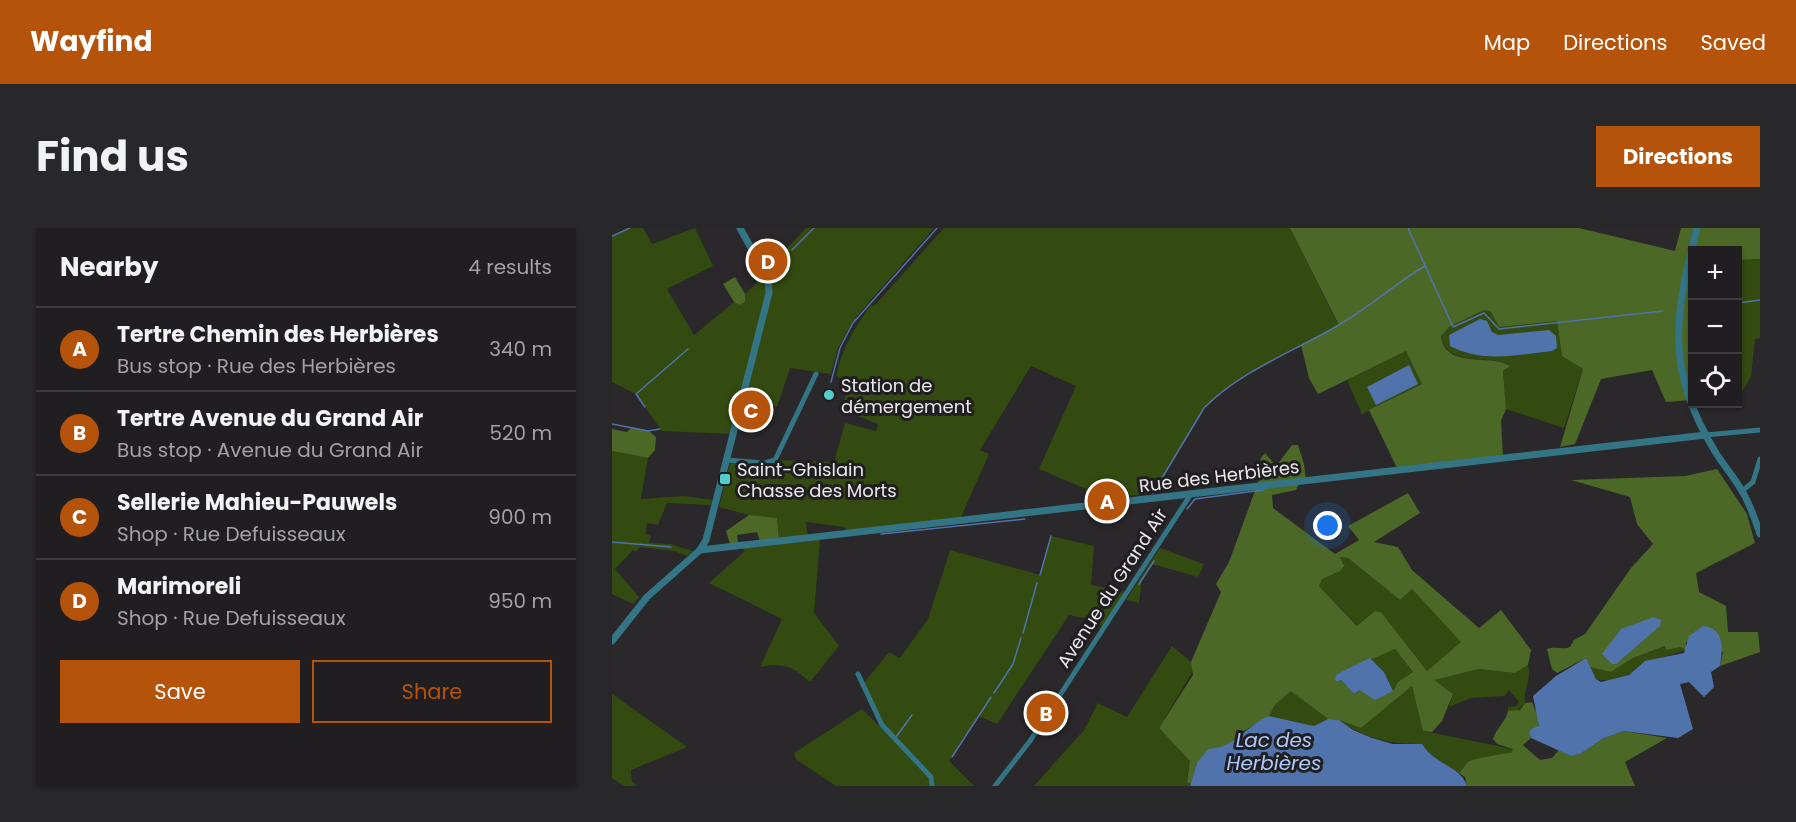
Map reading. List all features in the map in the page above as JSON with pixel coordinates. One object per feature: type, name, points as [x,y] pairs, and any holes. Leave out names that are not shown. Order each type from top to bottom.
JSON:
[{"type":"street","points":[[612,641],[646,597],[700,550],[706,540],[769,293],[768,279],[740,228]]},
{"type":"street","points":[[1697,228],[1680,300],[1678,349],[1688,395],[1706,435],[1742,491],[1760,534]]},
{"type":"street","points":[[727,460],[765,463],[775,460],[816,374]]},
{"type":"street","points":[[1706,435],[1760,430]]},
{"type":"street","name":"Rue des Herbières","points":[[700,550],[1706,435]]},
{"type":"street","points":[[1742,491],[1753,482],[1760,459]]},
{"type":"street","name":"Avenue du Grand Air","points":[[995,786],[1030,741],[1191,494]]},
{"type":"street","points":[[858,674],[882,725],[929,774],[934,781],[932,786]]},
{"type":"green space","points":[[630,228],[643,228],[652,244],[695,228],[713,266],[667,289],[694,335],[734,302],[740,305],[745,302],[745,294],[764,276],[767,290],[732,434],[662,431],[636,394],[612,382],[612,236]]},
{"type":"green space","points":[[806,228],[934,228],[856,317],[838,348],[831,374],[790,368],[777,407],[746,398],[772,285],[789,267],[780,256]]},
{"type":"green space","points":[[944,228],[1290,228],[1339,326],[1251,372],[1204,408],[1153,493],[1100,499],[1100,495],[1039,469],[1076,386],[1031,366],[980,450],[989,454],[961,517],[847,531],[844,527],[806,522],[808,536],[779,538],[777,518],[749,515],[719,507],[730,462],[775,464],[779,460],[834,462],[845,423],[876,431],[878,424],[842,410],[848,385],[836,375],[842,355],[859,322],[871,305],[874,306]]},
{"type":"green space","points":[[1290,228],[1579,228],[1675,251],[1681,228],[1760,228],[1760,259],[1742,260],[1742,246],[1688,246],[1688,400],[1666,402],[1652,370],[1601,379],[1575,444],[1560,447],[1583,369],[1562,356],[1557,321],[1499,327],[1491,312],[1484,310],[1449,327],[1441,336],[1444,347],[1451,353],[1470,359],[1502,362],[1510,366],[1503,371],[1506,409],[1501,421],[1503,456],[1397,468],[1369,410],[1422,384],[1406,351],[1318,394],[1309,378],[1301,345],[1339,325]]},
{"type":"green space","points":[[1760,259],[1760,338],[1755,339],[1751,376],[1742,392],[1742,300],[1742,260]]},
{"type":"green space","points":[[735,277],[745,294],[745,302],[740,305],[734,302],[723,284]]},
{"type":"green space","points":[[1484,310],[1491,312],[1499,327],[1557,321],[1562,355],[1583,369],[1564,428],[1506,409],[1503,371],[1510,366],[1492,360],[1460,356],[1451,353],[1444,346],[1441,335],[1449,327]]},
{"type":"green space","points":[[1406,351],[1422,384],[1362,414],[1347,380]]},
{"type":"green space","points":[[632,427],[649,431],[656,437],[655,450],[648,458],[612,451],[612,429],[627,432]]},
{"type":"green space","points":[[1292,445],[1298,445],[1306,481],[1300,482],[1296,490],[1272,495],[1273,508],[1335,554],[1359,540],[1348,526],[1408,493],[1420,513],[1374,542],[1398,547],[1412,570],[1479,628],[1501,610],[1531,650],[1528,665],[1515,673],[1479,669],[1434,680],[1453,694],[1442,721],[1432,732],[1423,731],[1412,686],[1361,728],[1339,720],[1328,719],[1291,691],[1275,705],[1269,716],[1242,732],[1229,745],[1197,763],[1191,784],[1187,782],[1190,761],[1159,728],[1193,675],[1191,662],[1221,592],[1216,584],[1229,562],[1265,469],[1260,459],[1265,453],[1276,466]],"holes":[[[1340,557],[1348,558],[1400,600],[1412,589],[1461,642],[1427,671],[1381,612],[1375,611],[1357,626],[1319,586],[1322,579],[1340,571],[1344,566]],[[1395,649],[1413,672],[1398,682],[1393,691],[1360,690],[1354,694],[1341,680],[1338,682],[1337,674]]]},
{"type":"green space","points":[[612,451],[648,458],[641,499],[684,496],[712,500],[711,505],[667,503],[658,525],[647,523],[646,534],[651,536],[649,543],[670,544],[693,551],[687,556],[675,551],[640,547],[636,552],[633,550],[615,569],[639,597],[633,604],[612,594]]},
{"type":"green space","points":[[1717,469],[1747,514],[1755,543],[1696,573],[1699,592],[1726,606],[1728,632],[1758,632],[1760,652],[1720,666],[1723,652],[1686,642],[1686,650],[1681,647],[1666,650],[1665,646],[1633,658],[1611,672],[1590,667],[1586,658],[1557,673],[1552,669],[1547,649],[1570,647],[1574,640],[1585,634],[1631,568],[1653,544],[1637,524],[1630,497],[1571,480],[1685,476]]},
{"type":"green space","points":[[749,515],[777,518],[779,538],[760,541],[757,532],[737,535],[738,543],[730,544],[726,531]]},
{"type":"green space","points":[[1051,536],[1094,546],[1091,585],[1125,592],[1102,627],[1096,620],[1069,615],[997,724],[978,716],[949,761],[974,786],[934,786],[931,775],[885,726],[864,683],[889,652],[900,658],[928,619],[950,550],[1040,575]]},
{"type":"green space","points":[[820,539],[814,613],[839,646],[810,682],[788,667],[775,665],[760,667],[782,619],[709,583],[745,551],[741,548]]},
{"type":"green space","points":[[1160,548],[1204,564],[1198,577],[1152,564],[1142,578],[1139,603],[1126,600]]},
{"type":"green space","points":[[1340,557],[1348,558],[1400,600],[1412,589],[1462,642],[1427,671],[1381,612],[1375,611],[1358,626],[1319,586],[1319,582]]},
{"type":"green space","points":[[1172,646],[1191,662],[1194,669],[1159,728],[1191,761],[1187,776],[1190,786],[1034,786],[1084,730],[1098,703],[1127,717]]},
{"type":"green space","points":[[1666,646],[1666,650],[1681,647],[1686,650],[1641,664],[1629,675],[1610,681],[1596,679],[1590,667],[1611,672],[1633,658]]},
{"type":"green space","points":[[1395,649],[1413,672],[1398,682],[1393,691],[1384,672],[1370,658]]},
{"type":"green space","points":[[1528,665],[1529,676],[1525,703],[1515,712],[1508,711],[1508,707],[1516,706],[1519,702],[1509,690],[1504,696],[1471,698],[1449,707],[1453,694],[1432,680],[1479,669],[1515,673]]},
{"type":"green space","points":[[1412,686],[1423,731],[1513,749],[1511,753],[1470,761],[1459,773],[1434,758],[1422,744],[1378,739],[1358,732],[1339,720],[1361,728]]},
{"type":"green space","points":[[1291,690],[1328,719],[1314,726],[1269,716],[1275,705]]},
{"type":"green space","points":[[612,694],[687,747],[631,770],[632,782],[637,786],[624,786],[612,778]]},
{"type":"green space","points":[[1532,702],[1539,727],[1529,733],[1531,738],[1523,745],[1540,760],[1552,758],[1559,750],[1571,756],[1580,754],[1604,738],[1624,731],[1667,738],[1625,762],[1635,786],[1467,786],[1465,777],[1459,773],[1468,762],[1511,753],[1513,749],[1497,744],[1493,739],[1494,735],[1508,711],[1520,710],[1525,703]]},
{"type":"green space","points":[[862,709],[929,775],[931,786],[836,786],[796,759],[794,753]]},
{"type":"water","points":[[1480,319],[1487,321],[1492,332],[1498,335],[1549,330],[1556,336],[1557,348],[1552,351],[1513,356],[1488,356],[1475,355],[1450,346],[1449,335]]},
{"type":"water","points":[[1409,365],[1418,384],[1376,405],[1367,387]]},
{"type":"water","points":[[1654,617],[1661,620],[1660,626],[1616,664],[1612,664],[1602,654],[1621,629]]},
{"type":"water","points":[[1703,626],[1719,635],[1722,653],[1720,666],[1711,672],[1714,687],[1704,697],[1689,682],[1680,684],[1693,729],[1678,738],[1624,731],[1604,738],[1580,754],[1571,756],[1531,738],[1529,733],[1531,729],[1539,726],[1533,696],[1556,676],[1586,658],[1596,679],[1601,682],[1629,675],[1645,661],[1684,653],[1689,636]]},
{"type":"water","points":[[1370,658],[1384,672],[1393,691],[1375,700],[1360,690],[1354,694],[1341,680],[1337,682],[1335,679],[1337,674]]},
{"type":"water","name":"Lac des Herbières","points":[[1269,716],[1314,726],[1328,719],[1339,720],[1353,730],[1372,738],[1393,744],[1422,744],[1434,757],[1459,774],[1467,786],[1190,786],[1197,763],[1208,749],[1226,745]]},
{"type":"waterway","points":[[612,236],[630,228]]},
{"type":"waterway","points":[[792,250],[814,228]]},
{"type":"waterway","points":[[831,382],[840,348],[853,323],[937,228]]},
{"type":"waterway","points":[[1408,228],[1453,327],[1484,313],[1499,329],[1663,311]]},
{"type":"waterway","points":[[1153,493],[1204,408],[1218,395],[1250,373],[1348,319],[1425,266]]},
{"type":"waterway","points":[[1742,302],[1760,300]]},
{"type":"waterway","points":[[645,407],[636,394],[688,349]]},
{"type":"waterway","points":[[612,424],[648,431],[660,429]]},
{"type":"waterway","points":[[1187,509],[1195,499],[1263,490]]},
{"type":"waterway","points":[[881,534],[1025,519]]},
{"type":"waterway","points":[[1040,575],[1051,536]]},
{"type":"waterway","points":[[612,542],[671,547]]},
{"type":"waterway","points":[[1139,584],[1154,561]]},
{"type":"waterway","points":[[1023,633],[1037,583]]},
{"type":"waterway","points":[[994,693],[1013,664],[1021,638]]},
{"type":"waterway","points":[[952,757],[991,697]]},
{"type":"waterway","points":[[896,737],[912,715]]},
{"type":"place","name":"Marimoreli","points":[[768,261]]},
{"type":"place","name":"Station de démergement","points":[[829,395]]},
{"type":"place","name":"Sellerie Mahieu-Pauwels","points":[[751,410]]},
{"type":"place","name":"Saint-Ghislain Chasse des Morts","points":[[725,479]]},
{"type":"place","name":"Tertre Chemin des Herbières","points":[[1107,501]]},
{"type":"place","name":"Tertre Avenue du Grand Air","points":[[1046,713]]}]
